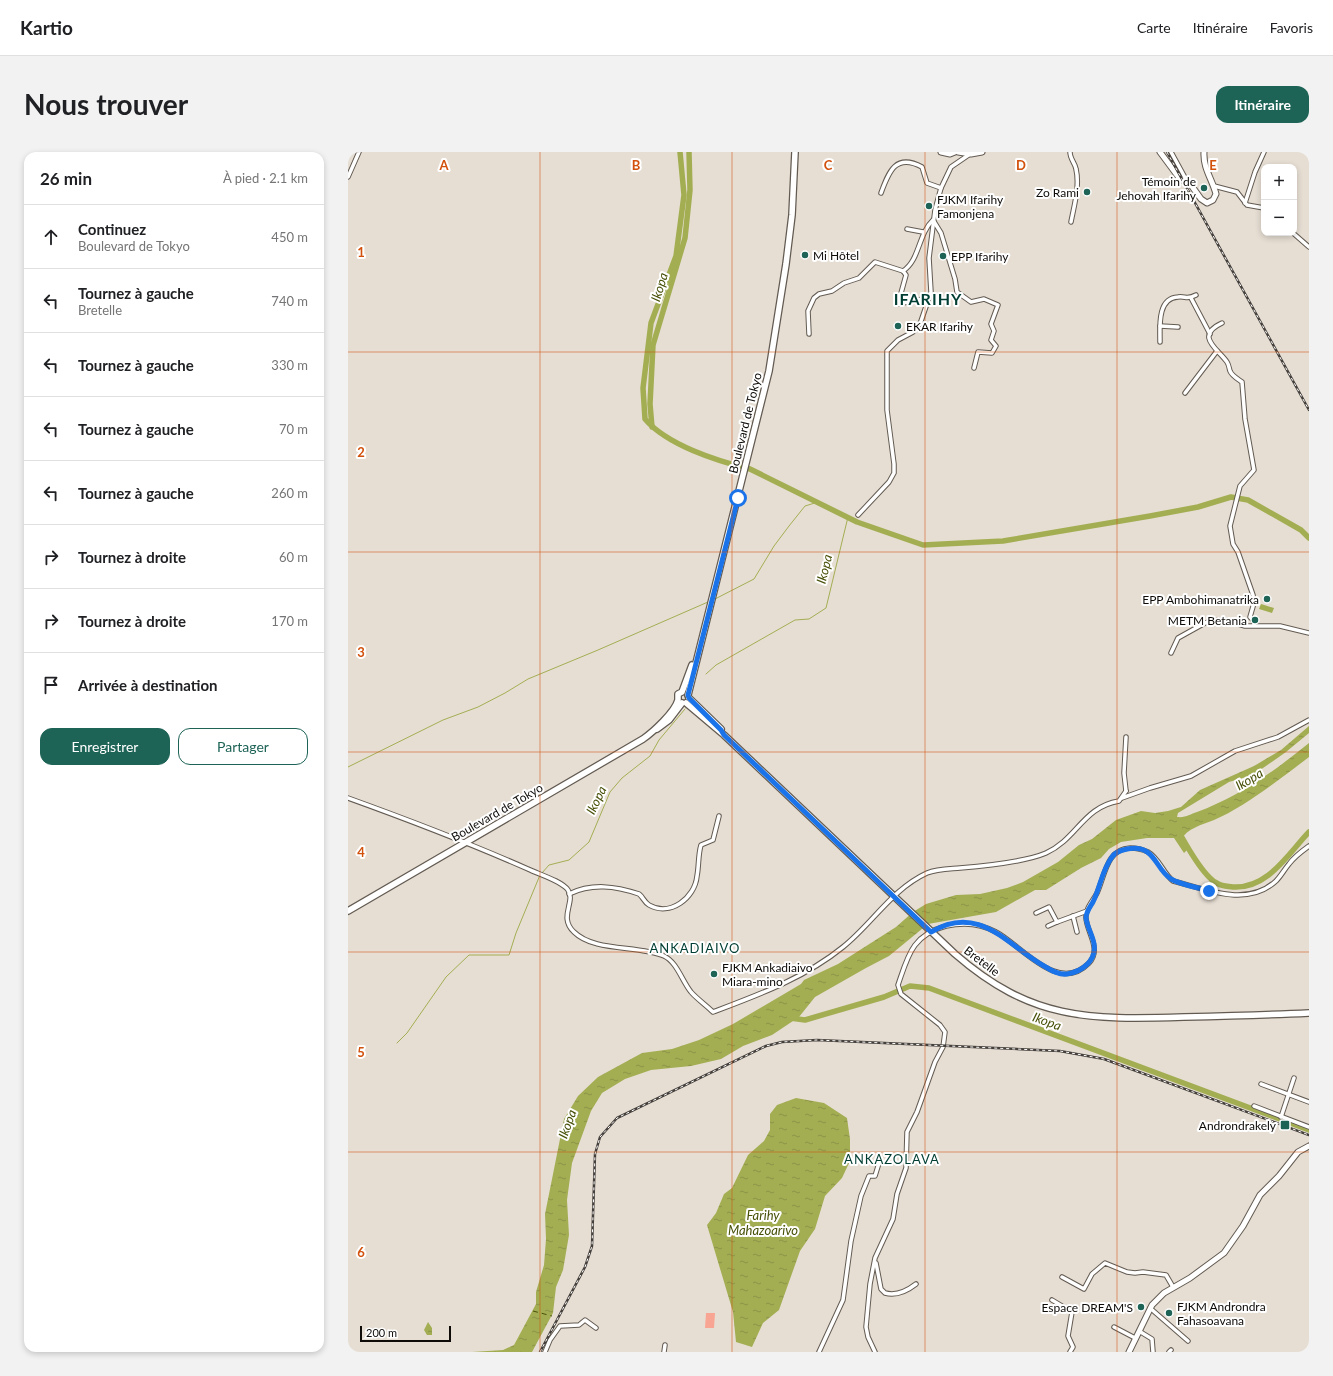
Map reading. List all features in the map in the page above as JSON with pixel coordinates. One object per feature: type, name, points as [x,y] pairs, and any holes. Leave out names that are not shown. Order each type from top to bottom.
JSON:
[{"type":"main road","name":"Boulevard de Tokyo","points":[[348,911],[611,760],[669,720],[684,700],[714,594],[769,371],[780,313],[792,215],[795,152]]},
{"type":"main road","points":[[684,700],[678,694],[682,692],[698,652]]},
{"type":"main road","name":"Bretelle","points":[[682,692],[684,700],[721,730],[724,735],[968,966],[991,982],[1023,999],[1067,1013],[1110,1019],[1309,1013]]},
{"type":"street","points":[[348,177],[359,152]]},
{"type":"street","points":[[941,152],[950,154],[956,152],[971,154],[982,152]]},
{"type":"street","points":[[1070,152],[1070,160],[1076,169],[1076,191],[1071,222]]},
{"type":"street","points":[[1160,152],[1180,180],[1188,183]]},
{"type":"street","points":[[1171,152],[1188,183],[1200,199],[1207,203],[1215,197],[1214,186],[1204,165],[1204,152]]},
{"type":"street","points":[[1244,203],[1264,152]]},
{"type":"street","points":[[858,515],[889,482],[894,473],[888,410],[887,351],[898,340],[917,328],[930,292],[929,258],[933,220],[941,188],[951,167],[971,154]]},
{"type":"street","points":[[881,193],[891,170],[905,161],[922,167],[927,183],[941,188]]},
{"type":"street","points":[[1214,186],[1236,192],[1244,203],[1261,207]]},
{"type":"street","points":[[903,271],[912,264],[924,232],[933,220]]},
{"type":"street","points":[[933,220],[941,233],[954,273],[957,292],[971,302],[984,299],[998,305],[990,324],[994,331],[991,340],[996,346],[992,353],[978,352],[974,368]]},
{"type":"street","points":[[907,229],[924,232]]},
{"type":"street","points":[[1296,236],[1309,247]]},
{"type":"street","points":[[809,334],[808,311],[814,298],[819,294],[832,291],[848,281],[859,278],[875,262],[903,271],[906,277],[898,304],[928,298]]},
{"type":"street","points":[[1160,342],[1160,326],[1163,306],[1167,301],[1177,297],[1191,298],[1196,296]]},
{"type":"street","points":[[1191,298],[1210,334]]},
{"type":"street","points":[[1222,323],[1216,326],[1210,334],[1209,341],[1227,362],[1230,370],[1242,382],[1244,387],[1245,419],[1254,470],[1240,486],[1230,526],[1233,544],[1238,552],[1253,595],[1254,604],[1250,617],[1254,622],[1254,625]]},
{"type":"street","points":[[1160,326],[1178,327]]},
{"type":"street","points":[[1185,393],[1217,351]]},
{"type":"street","points":[[1171,653],[1178,638],[1205,623],[1225,620],[1245,626],[1254,625],[1288,627],[1309,633]]},
{"type":"street","points":[[1126,737],[1124,773],[1126,791],[1122,798],[1191,776],[1235,751],[1278,737],[1309,720]]},
{"type":"street","points":[[348,798],[467,842],[559,884],[568,890],[567,918],[568,924],[574,933],[593,943],[634,948],[663,956],[671,960],[691,992],[713,1012],[776,986],[825,961],[854,938],[896,899],[928,873],[944,869],[1024,859],[1047,852],[1071,836],[1091,813],[1108,803],[1119,801],[1126,791]]},
{"type":"street","points":[[569,894],[580,889],[601,886],[639,894],[648,904],[656,908],[669,909],[680,905],[689,895],[695,883],[701,845],[714,840],[719,816]]},
{"type":"street","points":[[875,1352],[868,1337],[866,1327],[870,1284],[875,1258],[893,1219],[897,1194],[906,1168],[907,1132],[917,1112],[929,1076],[943,1047],[945,1038],[945,1032],[940,1025],[901,994],[898,989],[898,985],[911,949],[930,931],[960,923],[974,924],[995,931],[1012,942],[1032,959],[1056,972],[1066,974],[1081,969],[1093,958],[1094,945],[1086,918],[1087,911],[1101,884],[1108,862],[1113,855],[1121,850],[1139,848],[1155,857],[1168,876],[1174,880],[1216,893],[1235,895],[1254,892],[1271,886],[1294,859],[1309,846]]},
{"type":"street","points":[[1036,913],[1049,907],[1057,922]]},
{"type":"street","points":[[1048,926],[1087,911]]},
{"type":"street","points":[[1073,916],[1077,932]]},
{"type":"street","points":[[1281,1117],[1294,1078]]},
{"type":"street","points":[[1261,1084],[1309,1102]]},
{"type":"street","points":[[1254,1106],[1309,1127]]},
{"type":"street","points":[[1129,1352],[1150,1308],[1160,1297],[1173,1287],[1190,1278],[1224,1253],[1260,1195],[1286,1168],[1298,1152],[1309,1146]]},
{"type":"street","points":[[819,1352],[843,1300],[850,1240],[861,1196],[869,1176],[875,1176],[879,1163]]},
{"type":"street","points":[[875,1258],[881,1289],[885,1293],[908,1290],[916,1284]]},
{"type":"street","points":[[1062,1277],[1084,1289],[1092,1274],[1105,1263],[1135,1274],[1143,1272],[1166,1275],[1173,1287]]},
{"type":"street","points":[[1052,1300],[1072,1312],[1068,1336],[1073,1346],[1070,1352]]},
{"type":"street","points":[[1150,1308],[1188,1341]]},
{"type":"street","points":[[545,1352],[550,1340],[560,1326],[579,1325],[585,1320],[596,1328]]},
{"type":"street","points":[[1114,1327],[1135,1338]]},
{"type":"street","points":[[1139,1330],[1152,1340],[1153,1352]]},
{"type":"street","points":[[664,1352],[665,1345]]},
{"type":"shaded area","points":[[706,1313],[715,1313],[714,1328],[705,1328]]},
{"type":"water","points":[[1261,604],[1274,608],[1272,613],[1259,609]]},
{"type":"water","points":[[1309,726],[1309,733],[1286,752],[1253,775],[1229,782],[1178,813],[1177,817],[1185,816],[1212,806],[1242,791],[1270,773],[1309,743],[1309,757],[1275,783],[1238,808],[1214,820],[1195,827],[1187,833],[1181,840],[1187,850],[1184,853],[1174,838],[1147,838],[1121,842],[1109,849],[1101,858],[1081,868],[1046,890],[1035,890],[996,912],[928,924],[889,956],[815,997],[799,1017],[772,1035],[743,1046],[721,1059],[691,1066],[651,1070],[625,1079],[602,1093],[591,1111],[572,1163],[567,1200],[569,1235],[563,1270],[556,1287],[553,1313],[532,1352],[472,1352],[503,1350],[514,1345],[536,1304],[536,1292],[544,1265],[546,1239],[545,1214],[564,1119],[578,1096],[598,1077],[642,1053],[672,1049],[699,1040],[733,1024],[801,984],[804,980],[838,964],[896,927],[913,912],[926,904],[956,895],[980,894],[1007,888],[1023,882],[1058,862],[1079,845],[1092,839],[1116,820],[1141,811],[1155,813],[1181,807],[1200,790],[1254,766],[1281,750]]},
{"type":"water","name":"Farihy Mahazoarivo","points":[[796,1098],[824,1103],[847,1118],[850,1139],[850,1161],[842,1178],[825,1196],[815,1229],[800,1251],[779,1310],[763,1323],[752,1347],[736,1342],[733,1312],[707,1225],[716,1213],[724,1194],[732,1188],[748,1155],[764,1141],[770,1130],[770,1114],[777,1105]]},
{"type":"water","points":[[428,1322],[432,1328],[432,1335],[427,1335],[424,1330]]},
{"type":"waterway","points":[[680,152],[684,195],[676,256],[651,323],[643,388],[645,419],[666,437],[708,457],[750,469],[857,522],[923,545],[1003,541],[1198,507],[1231,497],[1248,500],[1301,530],[1309,538]]},
{"type":"waterway","name":"Ikopa","points":[[652,427],[650,404],[653,345],[685,238],[690,190],[689,152]]},
{"type":"waterway","points":[[715,599],[754,579],[774,546],[805,506],[818,502]]},
{"type":"waterway","name":"Ikopa","points":[[706,674],[716,665],[795,620],[809,619],[826,608],[848,517]]},
{"type":"waterway","points":[[348,767],[443,720],[478,707],[528,679],[708,602]]},
{"type":"waterway","name":"Ikopa","points":[[542,873],[549,865],[569,860],[589,842],[610,792],[622,778],[650,756],[659,740],[685,709]]},
{"type":"waterway","name":"Ikopa","points":[[1178,831],[1204,872],[1214,882],[1220,885],[1233,887],[1245,886],[1257,882],[1267,876],[1285,860],[1309,832]]},
{"type":"waterway","name":"Ikopa","points":[[397,1043],[407,1033],[446,977],[469,955],[509,955],[516,933],[540,875]]},
{"type":"waterway","name":"Ikopa","points":[[790,1018],[805,1020],[884,997],[910,986],[929,988],[1309,1130]]},
{"type":"ferry route","points":[[533,1311],[552,1316]]},
{"type":"railway","points":[[1167,152],[1309,410]]},
{"type":"railway","points":[[540,1352],[585,1267],[592,1246],[595,1154],[600,1137],[617,1118],[766,1046],[782,1042],[817,1040],[1060,1051],[1104,1059],[1309,1135]]},
{"type":"place","name":"Témoin de Jehovah Ifarihy","points":[[1204,188]]},
{"type":"place","name":"Zo Rami","points":[[1087,192]]},
{"type":"place","name":"FJKM Ifarihy Famonjena","points":[[929,206]]},
{"type":"place","name":"Mi Hôtel","points":[[805,255]]},
{"type":"place","name":"EPP Ifarihy","points":[[943,256]]},
{"type":"place","name":"EKAR Ifarihy","points":[[898,326]]},
{"type":"place","name":"EPP Ambohimanatrika","points":[[1267,599]]},
{"type":"place","name":"METM Betania","points":[[1255,620]]},
{"type":"place","name":"FJKM Ankadiaivo Miara-mino","points":[[714,974]]},
{"type":"place","name":"Androndrakely","points":[[1285,1125]]},
{"type":"place","name":"Espace DREAM'S","points":[[1141,1307]]},
{"type":"place","name":"FJKM Androndra Fahasoavana","points":[[1169,1313]]},
{"type":"district","name":"IFARIHY","points":[[928,298]]},
{"type":"district","name":"ANKADIAIVO","points":[[695,948]]},
{"type":"district","name":"ANKAZOLAVA","points":[[892,1159]]},
{"type":"route","points":[[738,498],[698,652],[688,695],[689,698],[721,730],[724,735],[818,826],[931,932],[935,929],[960,923],[974,924],[995,931],[1012,942],[1018,949],[1032,959],[1056,972],[1066,974],[1081,969],[1093,958],[1094,945],[1086,918],[1087,911],[1101,884],[1108,862],[1113,855],[1121,850],[1128,848],[1139,848],[1148,852],[1155,857],[1168,876],[1174,880],[1209,891]]}]
